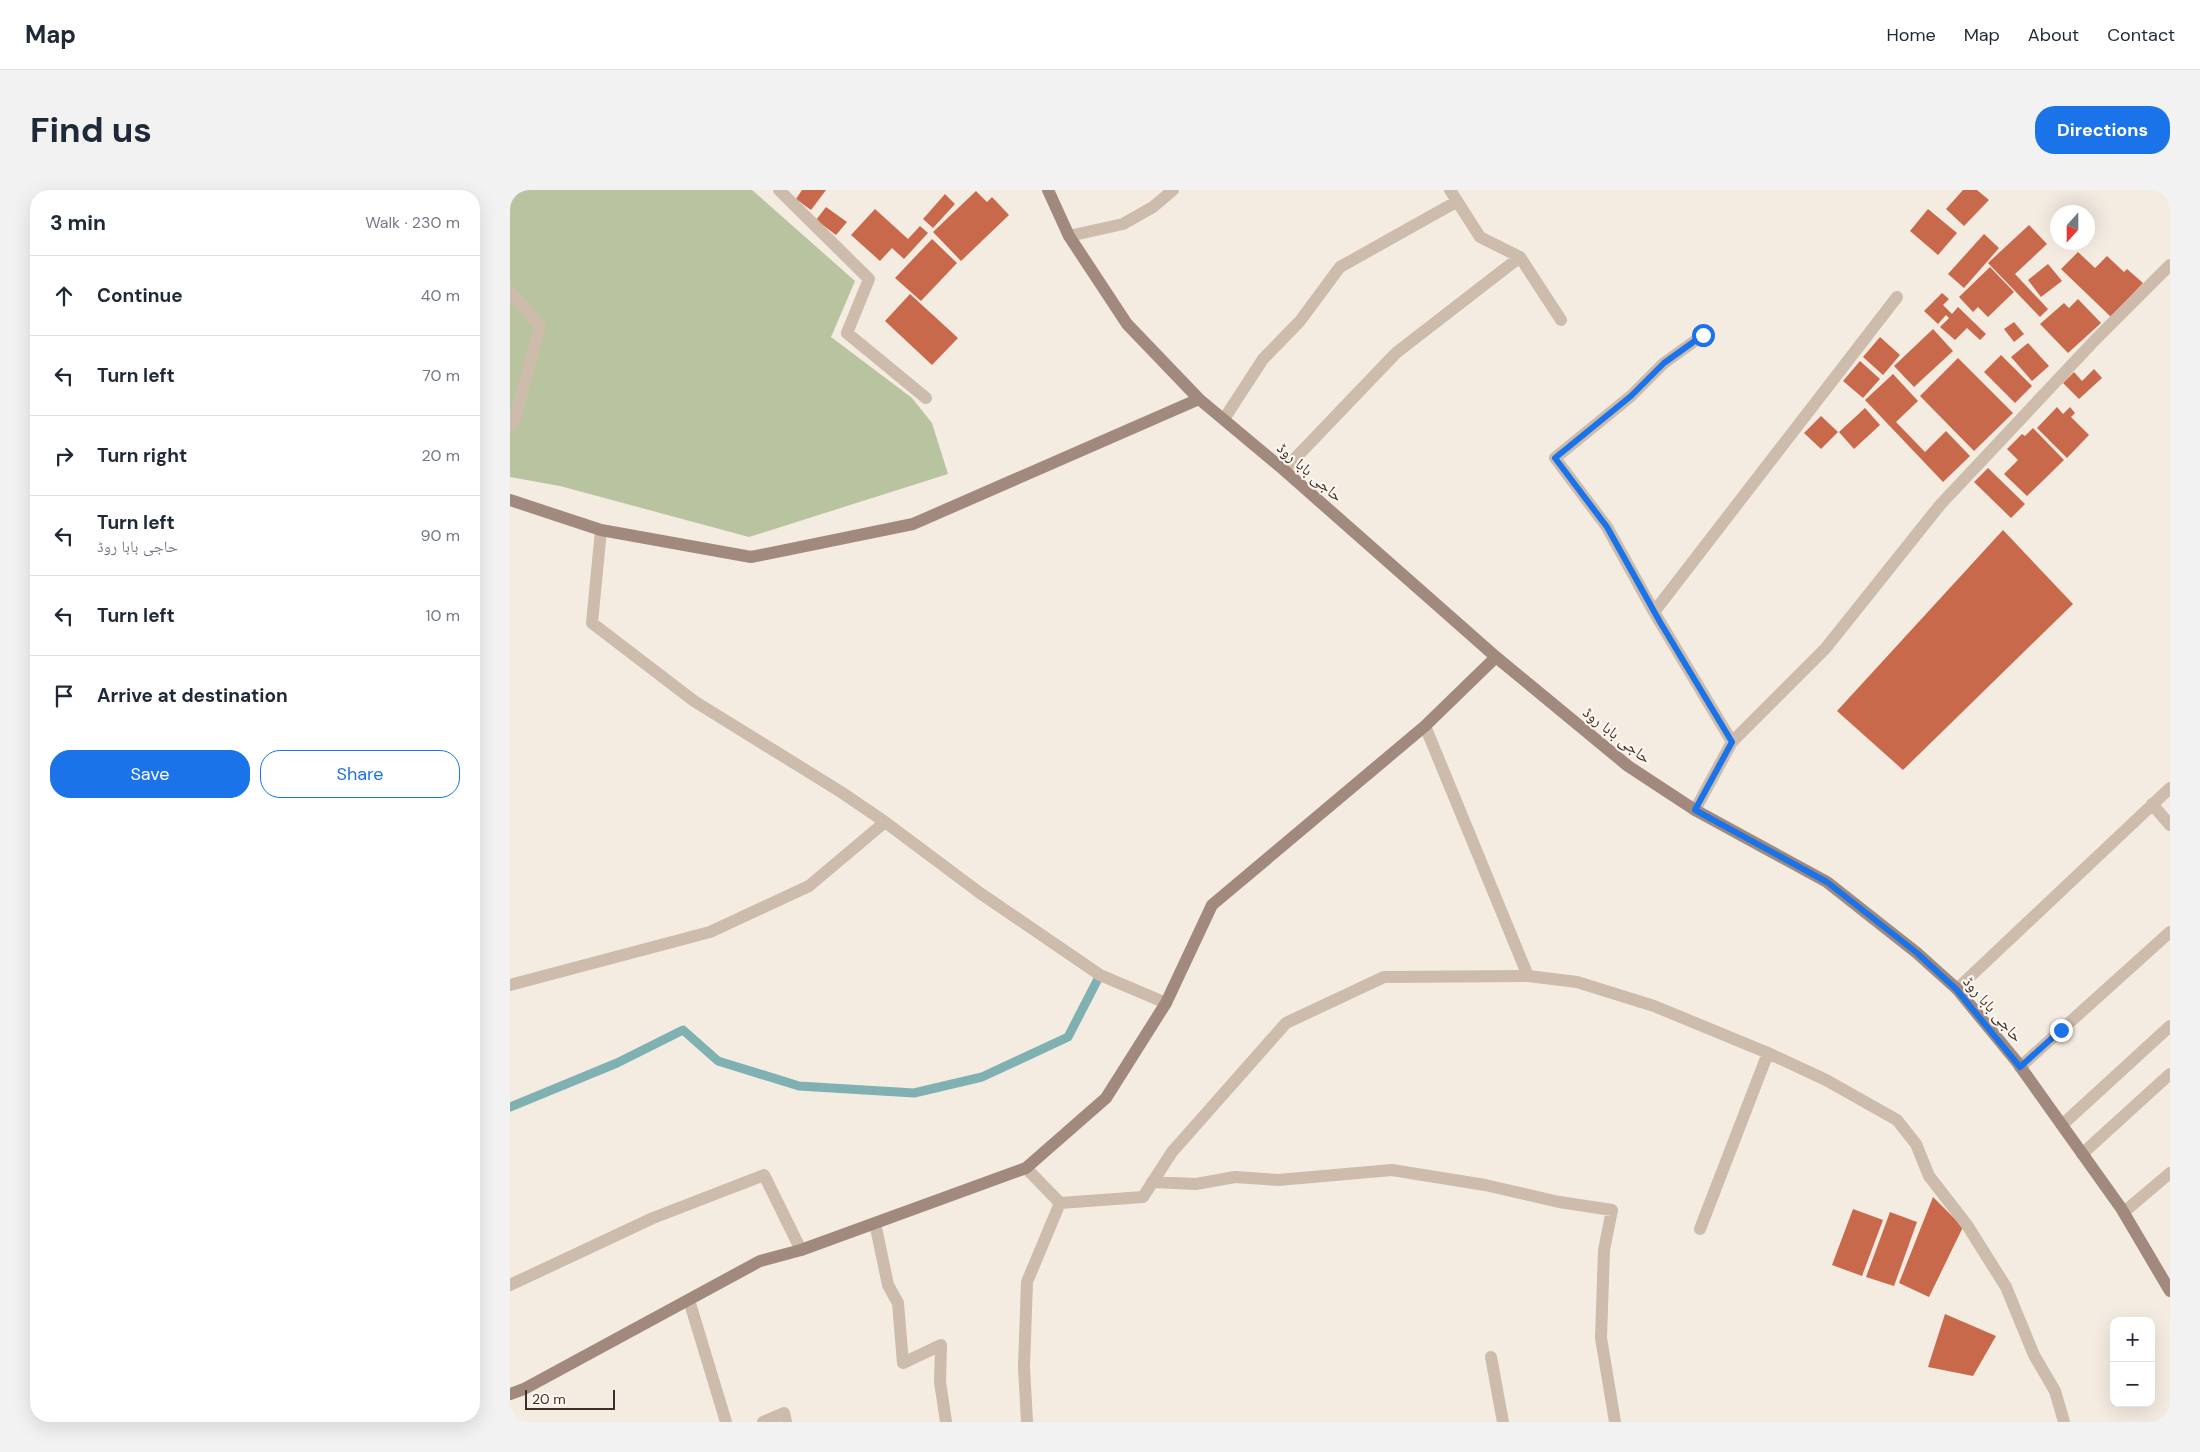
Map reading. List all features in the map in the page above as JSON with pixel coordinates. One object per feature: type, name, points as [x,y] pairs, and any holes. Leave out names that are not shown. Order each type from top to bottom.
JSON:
[{"type":"street","points":[[779,190],[869,279],[847,333],[926,398]]},
{"type":"street","name":"حاجی بابا روڈ","points":[[1048,190],[1069,236],[1127,324],[1199,399],[1284,470],[1496,657],[1628,766],[1695,810],[1827,882],[1917,953],[1956,989],[2020,1067],[2124,1212],[2170,1291]]},
{"type":"street","points":[[1069,236],[1123,224],[1153,207],[1173,190]]},
{"type":"street","points":[[1450,190],[1480,237],[1520,257],[1561,320]]},
{"type":"street","points":[[1224,419],[1263,359],[1300,321],[1340,267],[1456,202]]},
{"type":"street","points":[[1284,470],[1396,353],[1520,257]]},
{"type":"street","points":[[1695,810],[1732,742],[1825,649],[1940,505],[2095,340],[2170,265]]},
{"type":"street","points":[[510,291],[540,326],[514,422],[510,425]]},
{"type":"street","points":[[1654,612],[1897,296]]},
{"type":"street","points":[[1703,335],[1664,363],[1631,396],[1555,458],[1607,527],[1654,612],[1732,742]]},
{"type":"street","points":[[510,500],[601,530],[751,557],[913,524],[1199,399]]},
{"type":"street","points":[[601,530],[592,623],[694,701],[841,792],[885,822],[980,893],[1100,975],[1166,1003]]},
{"type":"street","points":[[510,1394],[524,1389],[760,1262],[801,1250],[1026,1168],[1106,1098],[1166,1003],[1212,905],[1425,726],[1496,657]]},
{"type":"street","points":[[1425,726],[1528,976]]},
{"type":"street","points":[[1956,989],[2170,788]]},
{"type":"street","points":[[2152,804],[2170,824]]},
{"type":"street","points":[[510,985],[710,932],[809,886],[885,822]]},
{"type":"street","points":[[2020,1067],[2170,932]]},
{"type":"street","points":[[1026,1168],[1060,1203],[1143,1197],[1172,1152],[1286,1023],[1384,977],[1528,976],[1577,982],[1646,1003],[1768,1053],[1826,1080],[1897,1120],[1916,1144],[1929,1176],[1967,1225],[2006,1287],[2034,1355],[2055,1391],[2064,1422]]},
{"type":"street","points":[[2062,1125],[2170,1026]]},
{"type":"street","points":[[1700,1229],[1768,1053]]},
{"type":"street","points":[[2082,1154],[2170,1074]]},
{"type":"street","points":[[1152,1182],[1196,1184],[1235,1177],[1278,1180],[1392,1170],[1485,1186],[1559,1202],[1612,1210],[1604,1250],[1600,1338],[1615,1422]]},
{"type":"street","points":[[2124,1212],[2170,1173]]},
{"type":"street","points":[[510,1285],[653,1218],[764,1174],[801,1250]]},
{"type":"street","points":[[1027,1422],[1024,1366],[1027,1282],[1060,1203]]},
{"type":"street","points":[[875,1223],[888,1284],[898,1303],[903,1363],[941,1345],[940,1382],[946,1422]]},
{"type":"street","points":[[689,1300],[726,1422]]},
{"type":"street","points":[[1491,1357],[1502,1422]]},
{"type":"street","points":[[762,1422],[784,1413],[786,1422]]},
{"type":"green space","points":[[510,190],[752,190],[855,281],[831,337],[912,398],[932,423],[948,474],[749,537],[560,486],[510,477]]},
{"type":"building","points":[[802,190],[826,190],[811,210],[796,199]]},
{"type":"building","points":[[1963,190],[1977,190],[1989,200],[1964,226],[1946,209]]},
{"type":"building","points":[[976,191],[987,202],[992,197],[1009,215],[961,261],[933,232]]},
{"type":"building","points":[[945,194],[955,204],[933,228],[923,219]]},
{"type":"building","points":[[826,207],[847,222],[836,235],[816,220]]},
{"type":"building","points":[[875,209],[908,239],[920,226],[928,233],[904,259],[892,248],[880,261],[851,235]]},
{"type":"building","points":[[1928,209],[1957,233],[1938,255],[1910,231]]},
{"type":"building","points":[[2029,225],[2047,244],[2015,274],[2048,309],[2040,317],[1988,263]]},
{"type":"building","points":[[1984,234],[1999,248],[1964,288],[1948,274]]},
{"type":"building","points":[[932,239],[957,263],[921,301],[895,278]]},
{"type":"building","points":[[2078,252],[2095,268],[2107,256],[2124,272],[2127,269],[2143,283],[2111,317],[2061,269]]},
{"type":"building","points":[[2048,264],[2062,281],[2041,297],[2028,280]]},
{"type":"building","points":[[1990,267],[2014,292],[1988,317],[1978,307],[1973,312],[1959,297]]},
{"type":"building","points":[[1942,293],[1949,299],[1943,305],[1952,314],[1958,307],[1986,334],[1980,340],[1967,328],[1955,340],[1940,327],[1949,318],[1946,315],[1938,324],[1924,311]]},
{"type":"building","points":[[910,294],[958,338],[932,365],[885,321]]},
{"type":"building","points":[[2078,299],[2101,323],[2068,353],[2040,324],[2064,303],[2069,308]]},
{"type":"building","points":[[2014,322],[2024,334],[2014,342],[2004,329]]},
{"type":"building","points":[[1933,329],[1953,351],[1914,387],[1894,366]]},
{"type":"building","points":[[1880,337],[1900,355],[1883,375],[1863,357]]},
{"type":"building","points":[[2028,343],[2049,366],[2032,381],[2011,357]]},
{"type":"building","points":[[2001,355],[2032,386],[2015,403],[1984,372]]},
{"type":"building","points":[[1958,358],[2013,413],[1974,451],[1920,396]]},
{"type":"building","points":[[1860,361],[1880,379],[1863,398],[1843,381]]},
{"type":"building","points":[[2094,369],[2102,378],[2079,399],[2063,383],[2074,372],[2082,381]]},
{"type":"building","points":[[1893,374],[1918,401],[1896,422],[1925,452],[1946,431],[1970,456],[1943,482],[1865,400]]},
{"type":"building","points":[[2057,407],[2063,414],[2070,407],[2075,413],[2071,417],[2089,435],[2067,458],[2037,428]]},
{"type":"building","points":[[1865,408],[1880,425],[1854,449],[1839,432]]},
{"type":"building","points":[[1821,416],[1838,432],[1821,449],[1804,433]]},
{"type":"building","points":[[2033,428],[2064,460],[2027,496],[2004,474],[2018,460],[2007,449],[2022,434],[2025,436]]},
{"type":"building","points":[[1988,468],[2025,504],[2011,518],[1974,482]]},
{"type":"building","points":[[2003,530],[2073,604],[1903,770],[1837,711]]},
{"type":"building","points":[[1933,1197],[1963,1227],[1929,1297],[1899,1283]]},
{"type":"building","points":[[1853,1209],[1883,1220],[1862,1276],[1832,1265]]},
{"type":"building","points":[[1890,1212],[1917,1222],[1894,1286],[1866,1277]]},
{"type":"building","points":[[1945,1314],[1996,1336],[1973,1376],[1928,1367]]},
{"type":"waterway","points":[[510,1107],[617,1063],[683,1030],[718,1061],[799,1086],[914,1093],[982,1077],[1068,1037],[1100,975]]},
{"type":"route","points":[[1703,335],[1664,363],[1631,396],[1555,458],[1607,527],[1660,622],[1732,742],[1695,810],[1827,882],[1917,953],[1956,989],[2020,1067],[2061,1030]]}]
